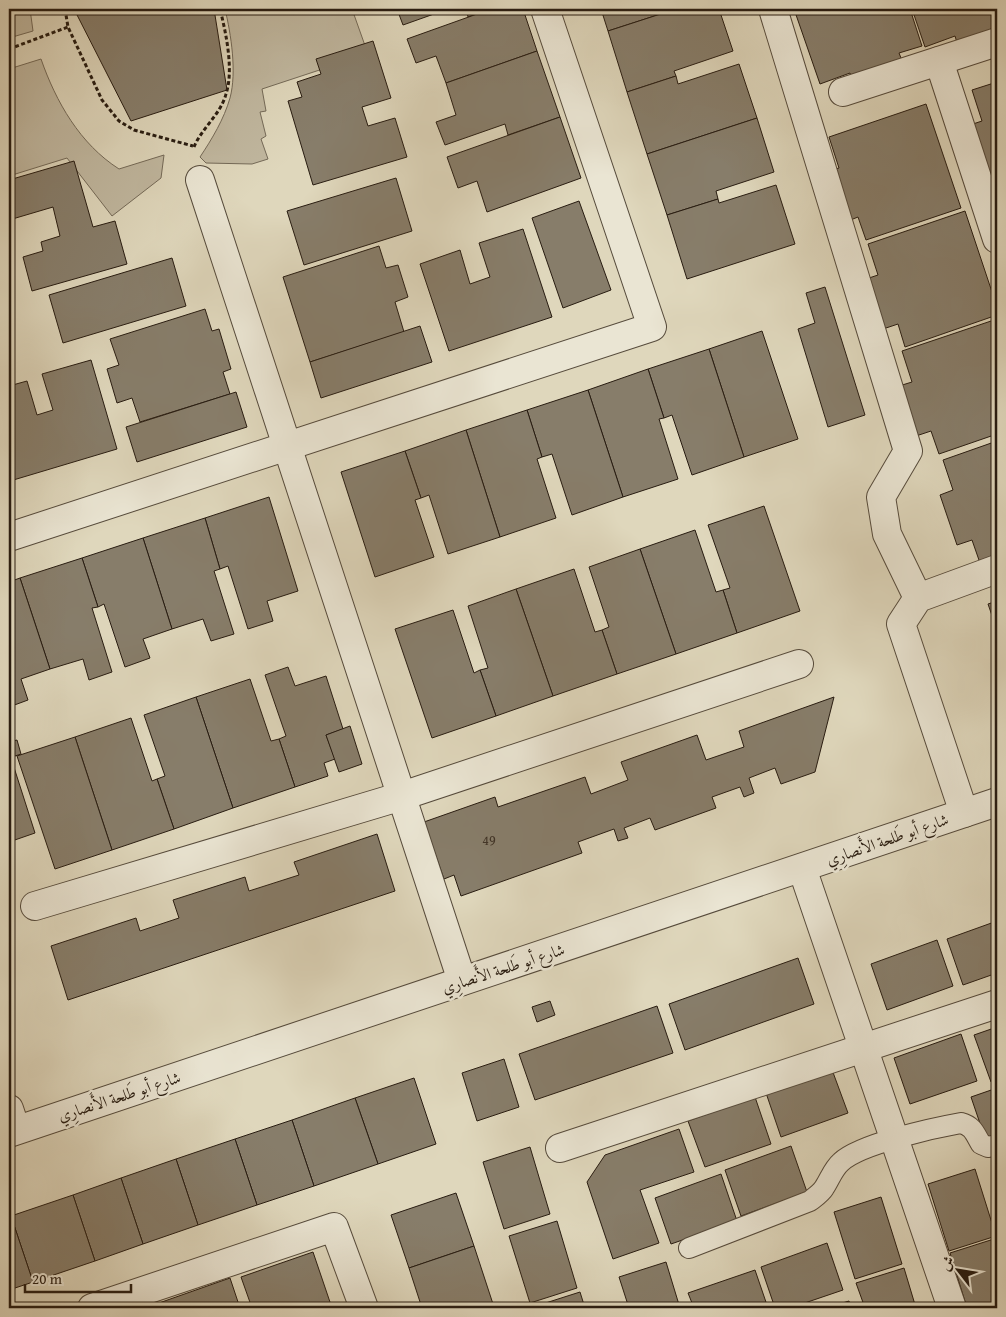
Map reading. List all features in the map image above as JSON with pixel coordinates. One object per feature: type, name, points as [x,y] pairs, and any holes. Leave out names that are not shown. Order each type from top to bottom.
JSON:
[{"type":"street","points":[[9,537],[652,326],[544,9]]},
{"type":"street","points":[[773,9],[908,451],[881,497],[887,534],[918,598]]},
{"type":"street","points":[[843,92],[997,42]]},
{"type":"street","points":[[938,61],[997,239]]},
{"type":"street","points":[[200,180],[462,981]]},
{"type":"street","points":[[964,814],[901,624],[918,598],[997,570]]},
{"type":"street","points":[[35,906],[402,796],[799,664]]},
{"type":"street","name":"شارع أبو طَلحة الأَنصارِي","points":[[11,1124],[462,981],[997,802]]},
{"type":"street","points":[[802,868],[952,1308]]},
{"type":"street","points":[[560,1148],[997,1004]]},
{"type":"street","points":[[92,1308],[135,1301],[334,1227],[364,1308]]},
{"type":"lane","points":[[689,1248],[810,1201],[823,1190],[840,1163],[852,1154],[895,1140],[961,1123],[968,1124],[973,1128],[981,1144],[988,1147],[997,1145]]},
{"type":"path","points":[[65,9],[68,27],[102,100],[119,121],[134,130],[193,146],[211,122],[226,94],[229,65],[226,33],[220,9]]},
{"type":"path","points":[[9,48],[68,27]]},
{"type":"shaded area","points":[[9,9],[30,9],[33,31],[9,38]]},
{"type":"shaded area","points":[[225,9],[352,9],[368,54],[262,89],[266,111],[260,112],[266,136],[261,139],[268,159],[252,164],[206,163],[200,157],[221,121],[232,88],[232,53]]},
{"type":"shaded area","points":[[41,59],[54,91],[71,121],[81,135],[105,159],[119,169],[164,155],[161,178],[112,216],[67,158],[9,176],[9,69]]},
{"type":"building","points":[[74,9],[214,9],[227,90],[131,121]]},
{"type":"building","points":[[397,9],[448,9],[403,25]]},
{"type":"building","points":[[466,9],[491,9],[468,17]]},
{"type":"building","points":[[491,9],[523,9],[537,51],[446,83],[436,56],[416,63],[407,39]]},
{"type":"building","points":[[601,9],[676,9],[608,31]]},
{"type":"building","points":[[676,9],[719,9],[733,51],[674,71],[676,76],[627,92],[608,31]]},
{"type":"building","points":[[794,9],[910,9],[922,46],[899,53],[905,68],[854,86],[850,73],[820,84]]},
{"type":"building","points":[[912,9],[997,9],[997,36],[959,49],[955,36],[925,47]]},
{"type":"building","points":[[373,41],[391,98],[362,107],[368,126],[395,118],[407,157],[313,185],[288,101],[302,97],[297,82],[321,74],[316,59]]},
{"type":"building","points":[[537,51],[560,117],[508,135],[505,124],[445,145],[436,122],[456,115],[446,83]]},
{"type":"building","points":[[739,64],[757,118],[647,154],[627,92],[676,76],[678,84]]},
{"type":"building","points":[[997,82],[997,172],[987,176],[970,125],[982,121],[972,90]]},
{"type":"building","points":[[926,104],[961,208],[866,240],[858,217],[843,223],[826,172],[839,168],[829,137]]},
{"type":"building","points":[[560,117],[581,178],[487,212],[477,181],[458,188],[447,157]]},
{"type":"building","points":[[757,118],[774,172],[716,191],[718,199],[667,215],[647,154]]},
{"type":"building","points":[[74,161],[93,227],[115,221],[127,264],[32,291],[23,257],[43,251],[41,242],[60,236],[53,207],[9,220],[9,180]]},
{"type":"building","points":[[396,178],[412,231],[304,265],[287,211]]},
{"type":"building","points":[[776,185],[795,244],[687,279],[667,215],[718,199],[719,203]]},
{"type":"building","points":[[579,201],[611,290],[563,308],[532,218]]},
{"type":"building","points":[[965,211],[997,307],[997,315],[905,347],[898,324],[883,329],[866,279],[878,275],[868,244]]},
{"type":"building","points":[[523,229],[552,317],[449,351],[420,264],[460,250],[470,284],[490,277],[479,243]]},
{"type":"building","points":[[379,246],[386,268],[398,265],[408,297],[395,302],[404,332],[310,362],[283,277]]},
{"type":"building","points":[[172,258],[186,306],[63,343],[49,295]]},
{"type":"building","points":[[825,287],[865,415],[828,427],[798,329],[815,323],[806,293]]},
{"type":"building","points":[[205,309],[212,331],[219,329],[231,369],[223,372],[230,394],[140,422],[132,398],[117,403],[107,369],[119,365],[110,339]]},
{"type":"building","points":[[997,319],[997,434],[939,454],[931,431],[916,436],[899,386],[912,382],[902,351]]},
{"type":"building","points":[[420,326],[432,362],[321,398],[310,362]]},
{"type":"building","points":[[762,331],[798,439],[744,457],[709,349]]},
{"type":"building","points":[[709,349],[744,457],[692,475],[672,415],[664,418],[648,369]]},
{"type":"building","points":[[91,360],[117,449],[10,481],[9,386],[27,381],[37,415],[53,410],[42,374]]},
{"type":"building","points":[[648,369],[664,418],[659,419],[678,479],[623,497],[588,390]]},
{"type":"building","points":[[588,390],[623,497],[572,515],[552,454],[542,457],[527,410]]},
{"type":"building","points":[[236,392],[247,427],[137,462],[126,427]]},
{"type":"building","points":[[527,410],[542,457],[537,459],[556,518],[500,537],[466,430]]},
{"type":"building","points":[[466,430],[500,537],[448,554],[429,495],[421,498],[405,451]]},
{"type":"building","points":[[997,441],[997,557],[980,563],[972,540],[957,545],[940,495],[953,490],[943,460]]},
{"type":"building","points":[[405,451],[421,498],[415,500],[434,557],[375,577],[341,472]]},
{"type":"building","points":[[269,497],[298,591],[267,601],[273,621],[248,629],[228,566],[220,569],[205,518]]},
{"type":"building","points":[[764,506],[800,611],[737,633],[723,590],[730,588],[708,525]]},
{"type":"building","points":[[205,518],[220,569],[214,571],[234,634],[211,641],[203,619],[172,629],[143,538]]},
{"type":"building","points":[[695,530],[716,592],[723,590],[737,633],[676,654],[640,549]]},
{"type":"building","points":[[143,538],[172,629],[143,639],[150,658],[125,667],[104,604],[98,607],[82,558]]},
{"type":"building","points":[[640,549],[676,654],[617,674],[602,630],[609,627],[589,567]]},
{"type":"building","points":[[82,558],[98,607],[92,608],[112,672],[89,680],[83,659],[50,669],[20,578]]},
{"type":"building","points":[[574,569],[595,632],[602,630],[617,674],[553,696],[516,589]]},
{"type":"building","points":[[20,578],[50,669],[21,679],[28,700],[9,707],[9,582]]},
{"type":"building","points":[[516,589],[553,696],[496,716],[480,670],[488,668],[468,606]]},
{"type":"building","points":[[997,601],[997,630],[988,604]]},
{"type":"building","points":[[453,610],[474,673],[480,670],[496,716],[432,738],[395,629]]},
{"type":"building","points":[[288,667],[295,686],[326,676],[343,729],[326,735],[335,759],[324,763],[328,776],[295,787],[279,739],[286,736],[265,675]]},
{"type":"building","points":[[250,679],[271,741],[279,739],[295,787],[233,808],[196,697]]},
{"type":"building","points":[[196,697],[233,808],[174,829],[157,779],[165,776],[144,715]]},
{"type":"building","points":[[834,697],[815,772],[781,784],[775,768],[749,778],[754,793],[744,797],[740,787],[712,797],[716,808],[655,830],[650,818],[624,828],[628,838],[618,841],[614,829],[578,842],[582,853],[461,896],[454,875],[444,879],[424,822],[495,797],[498,807],[585,777],[591,794],[628,780],[621,762],[697,735],[706,760],[744,747],[739,731]]},
{"type":"building","points":[[131,718],[152,781],[157,779],[174,829],[112,850],[75,737]]},
{"type":"building","points":[[350,726],[362,764],[339,772],[326,735]]},
{"type":"building","points":[[75,737],[112,850],[55,869],[17,756]]},
{"type":"building","points":[[17,740],[21,754],[9,758],[9,742]]},
{"type":"building","points":[[9,758],[11,758],[35,833],[9,842]]},
{"type":"building","points":[[377,834],[395,891],[68,1000],[51,946],[136,918],[140,931],[179,918],[173,900],[245,877],[249,891],[299,875],[294,862]]},
{"type":"building","points":[[997,921],[997,973],[963,985],[947,939]]},
{"type":"building","points":[[937,940],[953,986],[887,1010],[871,964]]},
{"type":"building","points":[[798,958],[814,1004],[685,1050],[669,1004]]},
{"type":"building","points":[[550,1001],[555,1015],[537,1022],[532,1007]]},
{"type":"building","points":[[657,1006],[673,1053],[535,1100],[519,1054]]},
{"type":"building","points":[[997,1027],[997,1080],[991,1082],[974,1035]]},
{"type":"building","points":[[961,1034],[977,1081],[910,1104],[894,1058]]},
{"type":"building","points":[[504,1059],[519,1107],[477,1121],[462,1073]]},
{"type":"building","points":[[831,1067],[848,1113],[781,1137],[765,1090]]},
{"type":"building","points":[[414,1078],[436,1144],[378,1164],[355,1098]]},
{"type":"building","points":[[997,1088],[997,1140],[987,1144],[971,1097]]},
{"type":"building","points":[[755,1097],[771,1144],[705,1167],[688,1121]]},
{"type":"building","points":[[355,1098],[378,1164],[314,1186],[292,1120]]},
{"type":"building","points":[[292,1120],[314,1186],[257,1205],[235,1139]]},
{"type":"building","points":[[679,1129],[694,1172],[640,1190],[659,1243],[613,1259],[587,1182],[605,1155]]},
{"type":"building","points":[[235,1139],[257,1205],[198,1225],[176,1159]]},
{"type":"building","points":[[791,1146],[807,1192],[741,1216],[725,1170]]},
{"type":"building","points":[[530,1147],[550,1214],[504,1229],[483,1162]]},
{"type":"building","points":[[176,1159],[198,1225],[143,1244],[121,1178]]},
{"type":"building","points":[[975,1169],[996,1236],[949,1251],[928,1184]]},
{"type":"building","points":[[721,1174],[737,1221],[671,1244],[655,1198]]},
{"type":"building","points":[[121,1178],[143,1244],[95,1261],[73,1195]]},
{"type":"building","points":[[456,1193],[474,1246],[409,1268],[391,1215]]},
{"type":"building","points":[[73,1195],[95,1261],[33,1282],[11,1216]]},
{"type":"building","points":[[881,1197],[902,1264],[855,1279],[834,1212]]},
{"type":"building","points":[[9,1216],[11,1216],[33,1282],[9,1290]]},
{"type":"building","points":[[557,1221],[577,1288],[530,1303],[509,1236]]},
{"type":"building","points":[[997,1238],[997,1308],[967,1308],[950,1253]]},
{"type":"building","points":[[827,1243],[843,1290],[790,1308],[775,1308],[761,1267]]},
{"type":"building","points":[[474,1246],[494,1307],[422,1308],[409,1268]]},
{"type":"building","points":[[313,1252],[332,1308],[252,1308],[241,1277]]},
{"type":"building","points":[[666,1262],[680,1308],[629,1308],[619,1277]]},
{"type":"building","points":[[904,1268],[916,1308],[865,1308],[856,1283]]},
{"type":"building","points":[[755,1270],[768,1308],[694,1308],[688,1293]]},
{"type":"building","points":[[230,1278],[240,1308],[161,1308],[159,1303]]},
{"type":"building","points":[[580,1292],[585,1308],[533,1307]]},
{"type":"building","points":[[849,1301],[851,1308],[826,1308]]}]
